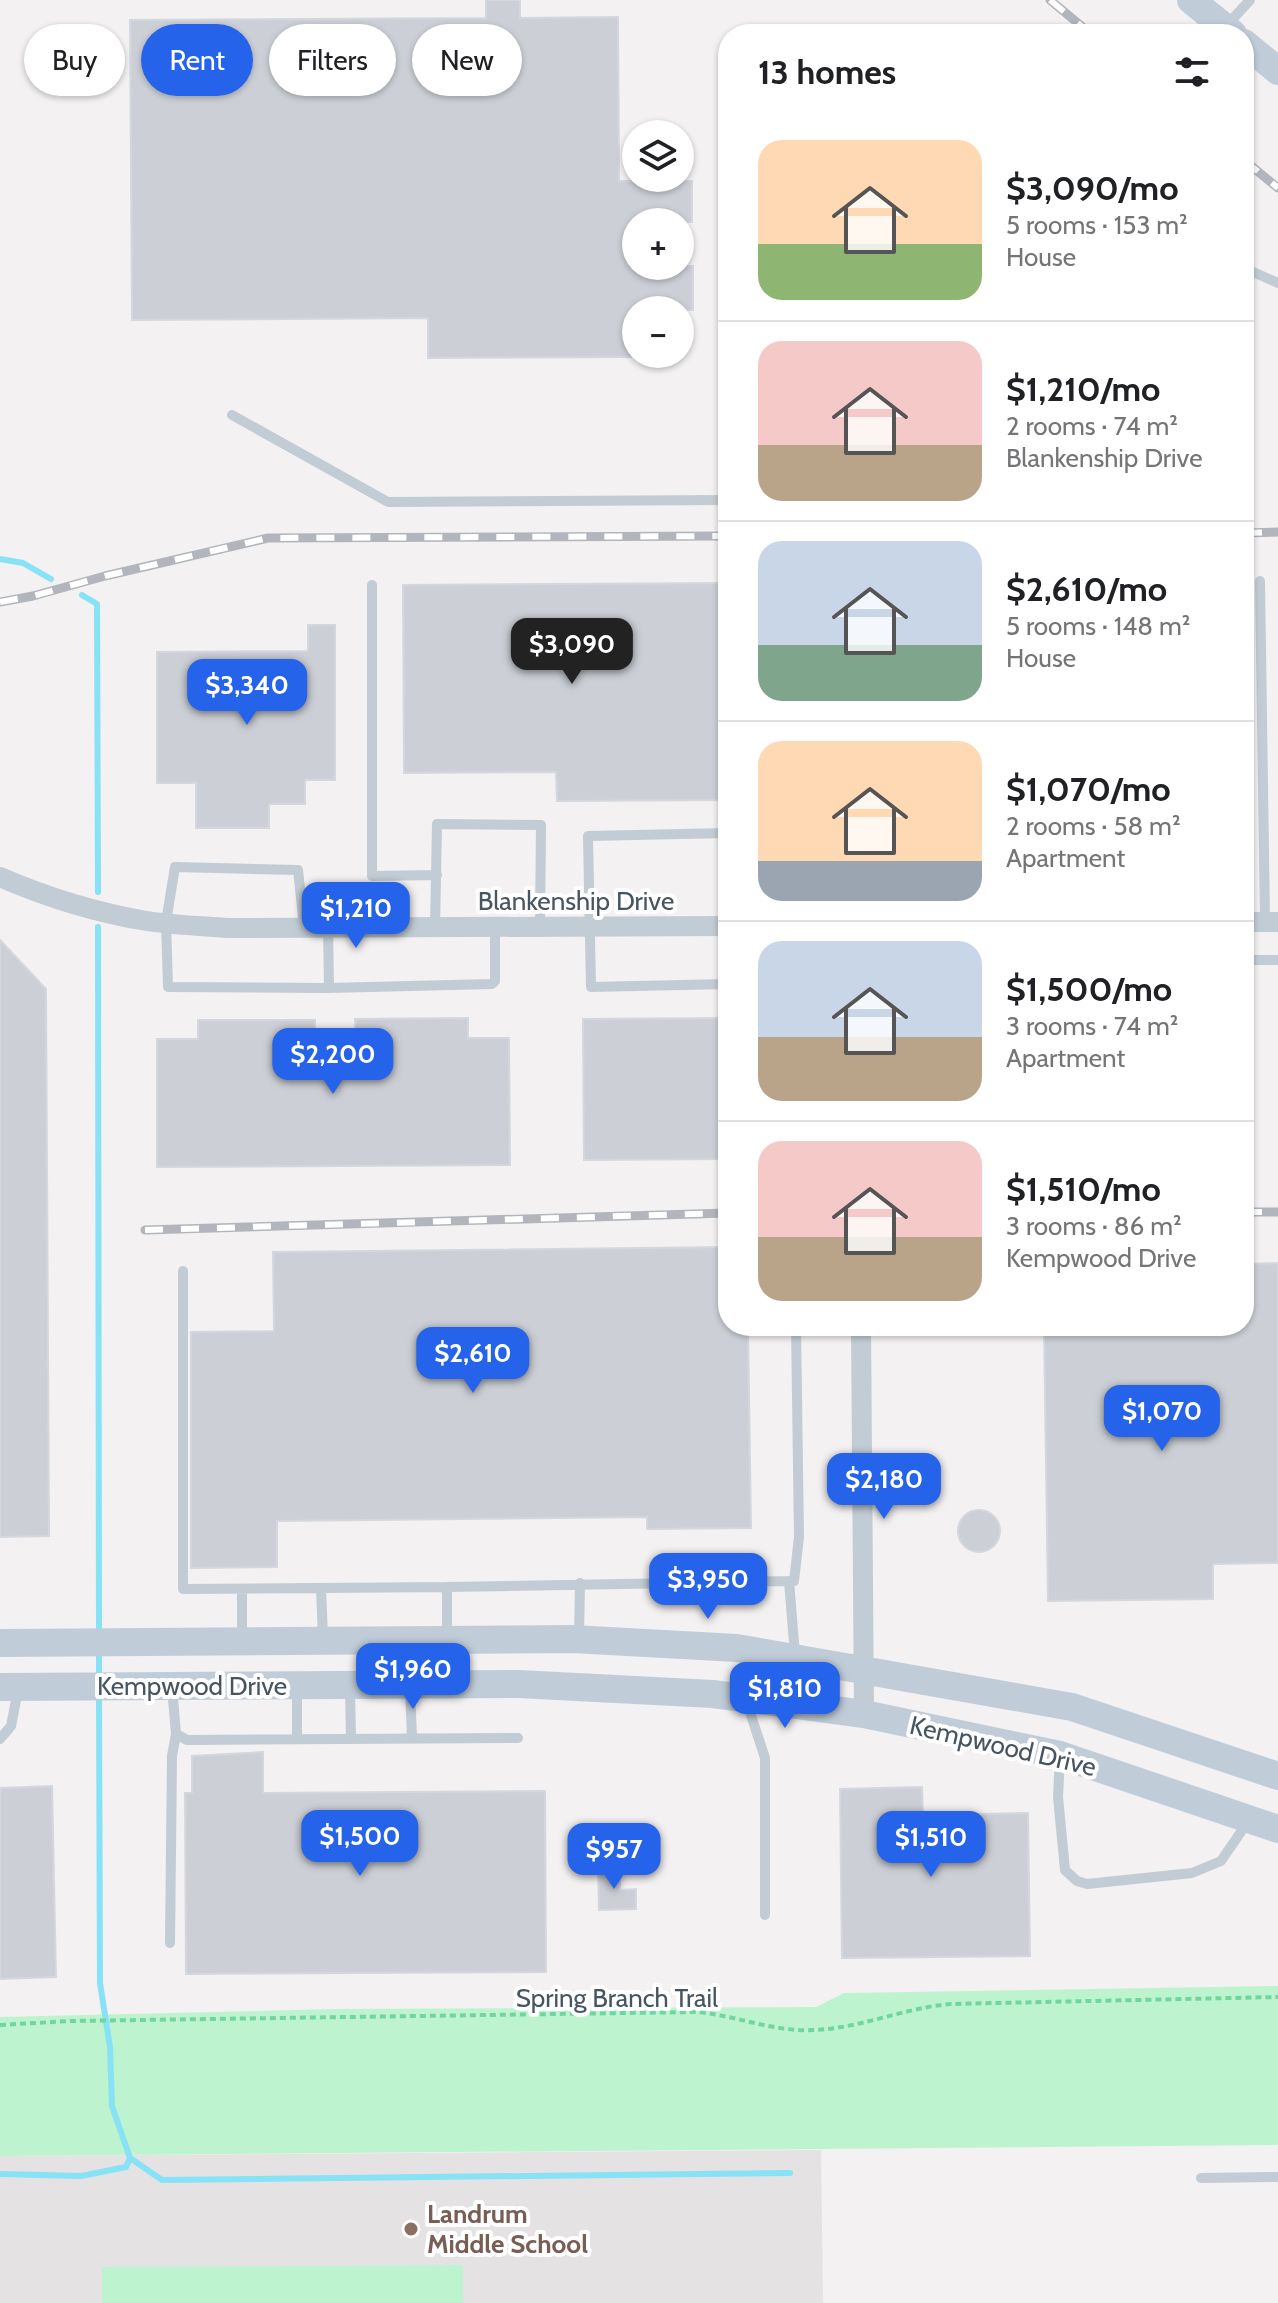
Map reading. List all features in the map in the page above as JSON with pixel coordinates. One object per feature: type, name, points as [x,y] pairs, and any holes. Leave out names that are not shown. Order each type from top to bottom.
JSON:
[{"type":"main road","points":[[1191,0],[1220,24]]},
{"type":"main road","points":[[1254,51],[1278,71]]},
{"type":"main road","points":[[447,1639],[448,1684]]},
{"type":"main road","name":"Kempwood Drive","points":[[0,1643],[579,1639],[737,1648],[1072,1707],[1278,1776]]},
{"type":"main road","points":[[0,1650],[7,1687]]},
{"type":"main road","name":"Kempwood Drive","points":[[7,1687],[518,1684],[713,1694],[864,1714],[1060,1755],[1278,1829]]},
{"type":"street","name":"Blankenship Drive","points":[[0,877],[111,914],[227,928],[718,926]]},
{"type":"street","points":[[861,1336],[864,1714]]},
{"type":"lane","points":[[1239,24],[1250,0]]},
{"type":"lane","points":[[1254,272],[1278,283]]},
{"type":"lane","points":[[232,415],[388,502],[718,500]]},
{"type":"lane","points":[[1260,581],[1262,922]]},
{"type":"lane","points":[[372,585],[372,876],[437,875]]},
{"type":"lane","points":[[435,928],[437,824],[541,825],[540,927]]},
{"type":"lane","points":[[718,833],[588,836],[591,987],[718,984]]},
{"type":"lane","points":[[304,927],[298,870],[175,867],[166,922],[167,983],[171,988],[492,984],[495,981],[495,928]]},
{"type":"lane","points":[[328,927],[329,988]]},
{"type":"lane","points":[[1254,960],[1278,960]]},
{"type":"lane","points":[[183,1271],[183,1589],[794,1581],[799,1537],[796,1336]]},
{"type":"lane","points":[[789,1581],[795,1657]]},
{"type":"lane","points":[[579,1639],[580,1583]]},
{"type":"lane","points":[[447,1587],[447,1639]]},
{"type":"lane","points":[[321,1588],[323,1640]]},
{"type":"lane","points":[[242,1589],[242,1641]]},
{"type":"lane","points":[[170,1943],[172,1756],[176,1734],[172,1685]]},
{"type":"lane","points":[[297,1685],[297,1739]]},
{"type":"lane","points":[[350,1685],[351,1739]]},
{"type":"lane","points":[[410,1685],[412,1738]]},
{"type":"lane","points":[[0,1739],[11,1726],[7,1687]]},
{"type":"lane","points":[[746,1698],[765,1758],[765,1915]]},
{"type":"lane","points":[[176,1734],[187,1740],[518,1738]]},
{"type":"lane","points":[[1060,1755],[1058,1797],[1065,1870],[1077,1881],[1087,1884],[1192,1873],[1221,1861],[1249,1820]]},
{"type":"lane","points":[[1201,2178],[1278,2177]]},
{"type":"path","name":"Spring Branch Trail","points":[[0,2025],[70,2021],[696,2012],[811,2031],[839,2028],[925,2006],[950,2004],[1278,1997]]},
{"type":"shaded area","name":"Landrum Middle School","points":[[821,2150],[823,2303],[0,2303],[0,2156]]},
{"type":"green space","points":[[1278,1986],[1278,2145],[0,2156],[0,2017],[335,2009],[816,2007],[844,1993]]},
{"type":"green space","points":[[463,2265],[463,2303],[102,2303],[102,2267]]},
{"type":"building","points":[[486,0],[520,0],[520,18],[618,17],[619,181],[622,181],[622,192],[692,192],[692,208],[622,208],[622,280],[693,280],[693,296],[622,296],[622,357],[428,358],[428,318],[132,320],[130,20],[486,18]]},
{"type":"building","points":[[718,583],[718,800],[557,801],[556,772],[404,773],[403,585]]},
{"type":"building","points":[[308,625],[335,625],[335,780],[305,780],[305,804],[269,804],[269,828],[196,828],[196,783],[157,783],[157,652],[308,651]]},
{"type":"building","points":[[0,940],[46,989],[49,1536],[0,1537]]},
{"type":"building","points":[[468,1018],[468,1038],[509,1038],[510,1165],[157,1167],[157,1039],[198,1039],[198,1020],[315,1020],[315,1039],[356,1038],[355,1019]]},
{"type":"building","points":[[718,1018],[718,1159],[584,1160],[583,1019]]},
{"type":"building","points":[[718,1247],[718,1336],[748,1336],[751,1528],[647,1529],[647,1517],[277,1521],[277,1567],[191,1568],[191,1332],[274,1331],[273,1252]]},
{"type":"building","points":[[1278,1263],[1278,1563],[1213,1564],[1213,1599],[1048,1601],[1044,1336],[1254,1336],[1254,1264]]},
{"type":"building","points":[[979,1510],[994,1516],[1000,1531],[994,1546],[979,1552],[964,1546],[958,1531],[964,1516]]},
{"type":"building","points":[[263,1752],[263,1793],[545,1791],[546,1972],[186,1974],[185,1793],[192,1793],[192,1756]]},
{"type":"building","points":[[52,1786],[56,1977],[0,1979],[0,1788]]},
{"type":"building","points":[[922,1787],[923,1815],[1028,1813],[1030,1956],[842,1958],[840,1789]]},
{"type":"building","points":[[598,1867],[620,1867],[620,1890],[636,1889],[636,1909],[599,1910]]},
{"type":"waterway","points":[[0,559],[23,563],[51,579]]},
{"type":"waterway","points":[[82,595],[97,604],[98,892]]},
{"type":"waterway","points":[[98,927],[99,1633]]},
{"type":"waterway","points":[[99,1648],[99,1677]]},
{"type":"waterway","points":[[99,1692],[100,1983],[110,2047],[112,2106],[130,2158],[162,2180],[790,2173]]},
{"type":"waterway","points":[[0,2174],[81,2176],[126,2167],[130,2158]]},
{"type":"railway","points":[[1050,0],[1079,24]]},
{"type":"railway","points":[[1254,168],[1278,188]]},
{"type":"railway","points":[[1254,533],[1278,532]]},
{"type":"railway","points":[[0,602],[268,538],[718,536]]},
{"type":"railway","points":[[1254,1212],[1278,1212]]},
{"type":"railway","points":[[145,1230],[718,1213]]},
{"type":"place","name":"Landrum Middle School","points":[[411,2229]]}]
